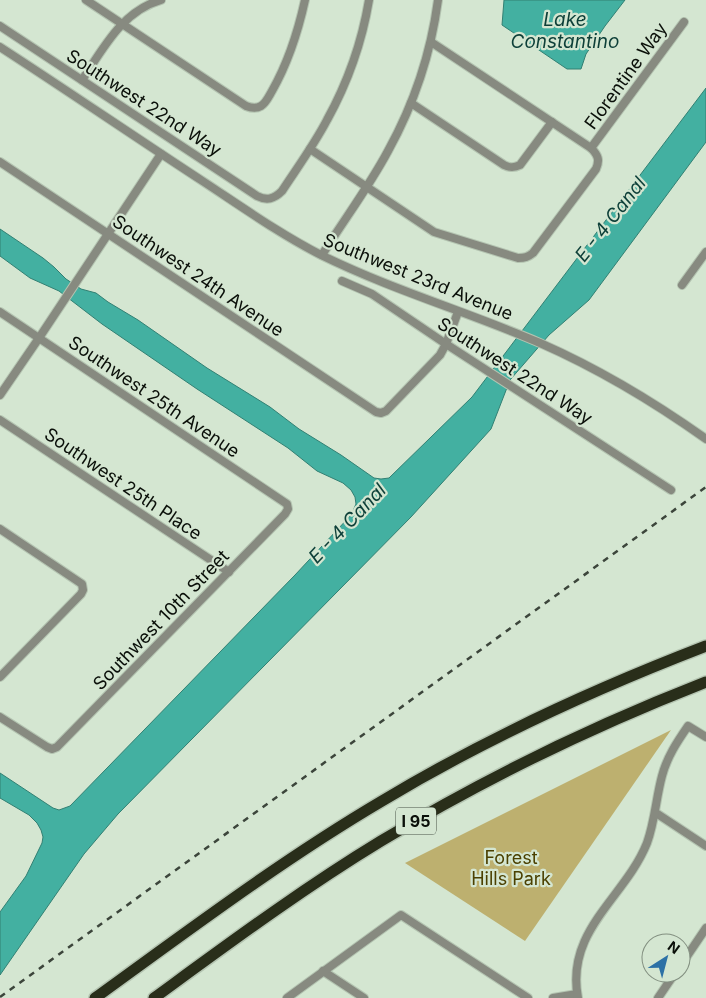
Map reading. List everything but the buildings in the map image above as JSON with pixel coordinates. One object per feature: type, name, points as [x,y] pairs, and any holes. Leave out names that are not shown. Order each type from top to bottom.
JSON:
[{"type":"highway","name":"I 95","points":[[95,998],[265,875],[382,800],[455,759],[529,722],[630,676],[706,646]]},
{"type":"highway","name":"I 95","points":[[154,998],[309,887],[419,819],[549,750],[706,682]]},
{"type":"street","points":[[86,0],[251,108],[262,106],[284,65],[293,44],[305,0]]},
{"type":"street","points":[[82,80],[122,24],[143,7],[161,0]]},
{"type":"street","points":[[369,0],[355,57],[346,81],[326,122],[310,149],[434,232],[518,258],[529,257],[596,169],[598,164],[596,153],[431,42]]},
{"type":"street","points":[[322,255],[394,141],[420,79],[431,42],[438,0]]},
{"type":"street","name":"Florentine Way","points":[[591,148],[684,22]]},
{"type":"street","name":"Southwest 22nd Way","points":[[0,26],[262,198],[273,198],[282,191],[310,149]]},
{"type":"street","name":"Southwest 23rd Avenue","points":[[0,46],[161,154],[298,242],[381,282],[552,348],[627,387],[706,439]]},
{"type":"street","points":[[411,103],[509,168],[520,165],[552,122]]},
{"type":"street","points":[[0,395],[161,154]]},
{"type":"street","name":"Southwest 24th Avenue","points":[[0,162],[376,412],[386,411],[440,355],[446,344]]},
{"type":"street","points":[[682,284],[706,252]]},
{"type":"street","name":"Southwest 22nd Way","points":[[342,281],[372,294],[671,490]]},
{"type":"street","name":"Southwest 25th Avenue","points":[[0,312],[287,504],[288,509]]},
{"type":"street","points":[[446,344],[458,312]]},
{"type":"street","name":"Southwest 25th Place","points":[[0,420],[229,572]]},
{"type":"street","name":"Southwest 10th Street","points":[[0,717],[47,748],[57,747],[286,514],[288,509]]},
{"type":"street","points":[[0,529],[82,584],[83,590],[0,677]]},
{"type":"street","points":[[553,998],[578,996],[576,974],[586,937],[641,855],[656,812],[660,786],[668,759],[676,743],[688,726],[706,738]]},
{"type":"street","points":[[656,812],[706,846]]},
{"type":"street","points":[[287,998],[401,915],[528,998]]},
{"type":"street","points":[[691,950],[706,928]]},
{"type":"street","points":[[323,972],[364,998]]},
{"type":"street","points":[[658,998],[669,983]]},
{"type":"green space","name":"Forest Hills Park","points":[[671,730],[525,941],[405,863]]},
{"type":"water","name":"Lake Constantino","points":[[504,0],[625,0],[586,54],[581,69],[567,69],[502,25]]},
{"type":"water","name":"E - 4 Canal","points":[[706,88],[706,142],[589,300],[549,335],[510,380],[491,429],[411,517],[118,814],[84,854],[0,975],[0,912],[26,876],[43,837],[37,823],[29,815],[0,798],[0,773],[53,808],[59,810],[70,806],[295,575],[351,515],[356,504],[351,490],[343,483],[317,471],[288,448],[102,324],[59,291],[30,278],[0,256],[0,229],[43,258],[66,279],[81,289],[96,293],[138,320],[374,478],[389,478],[472,397]]},
{"type":"railway","points":[[0,997],[706,487]]}]
